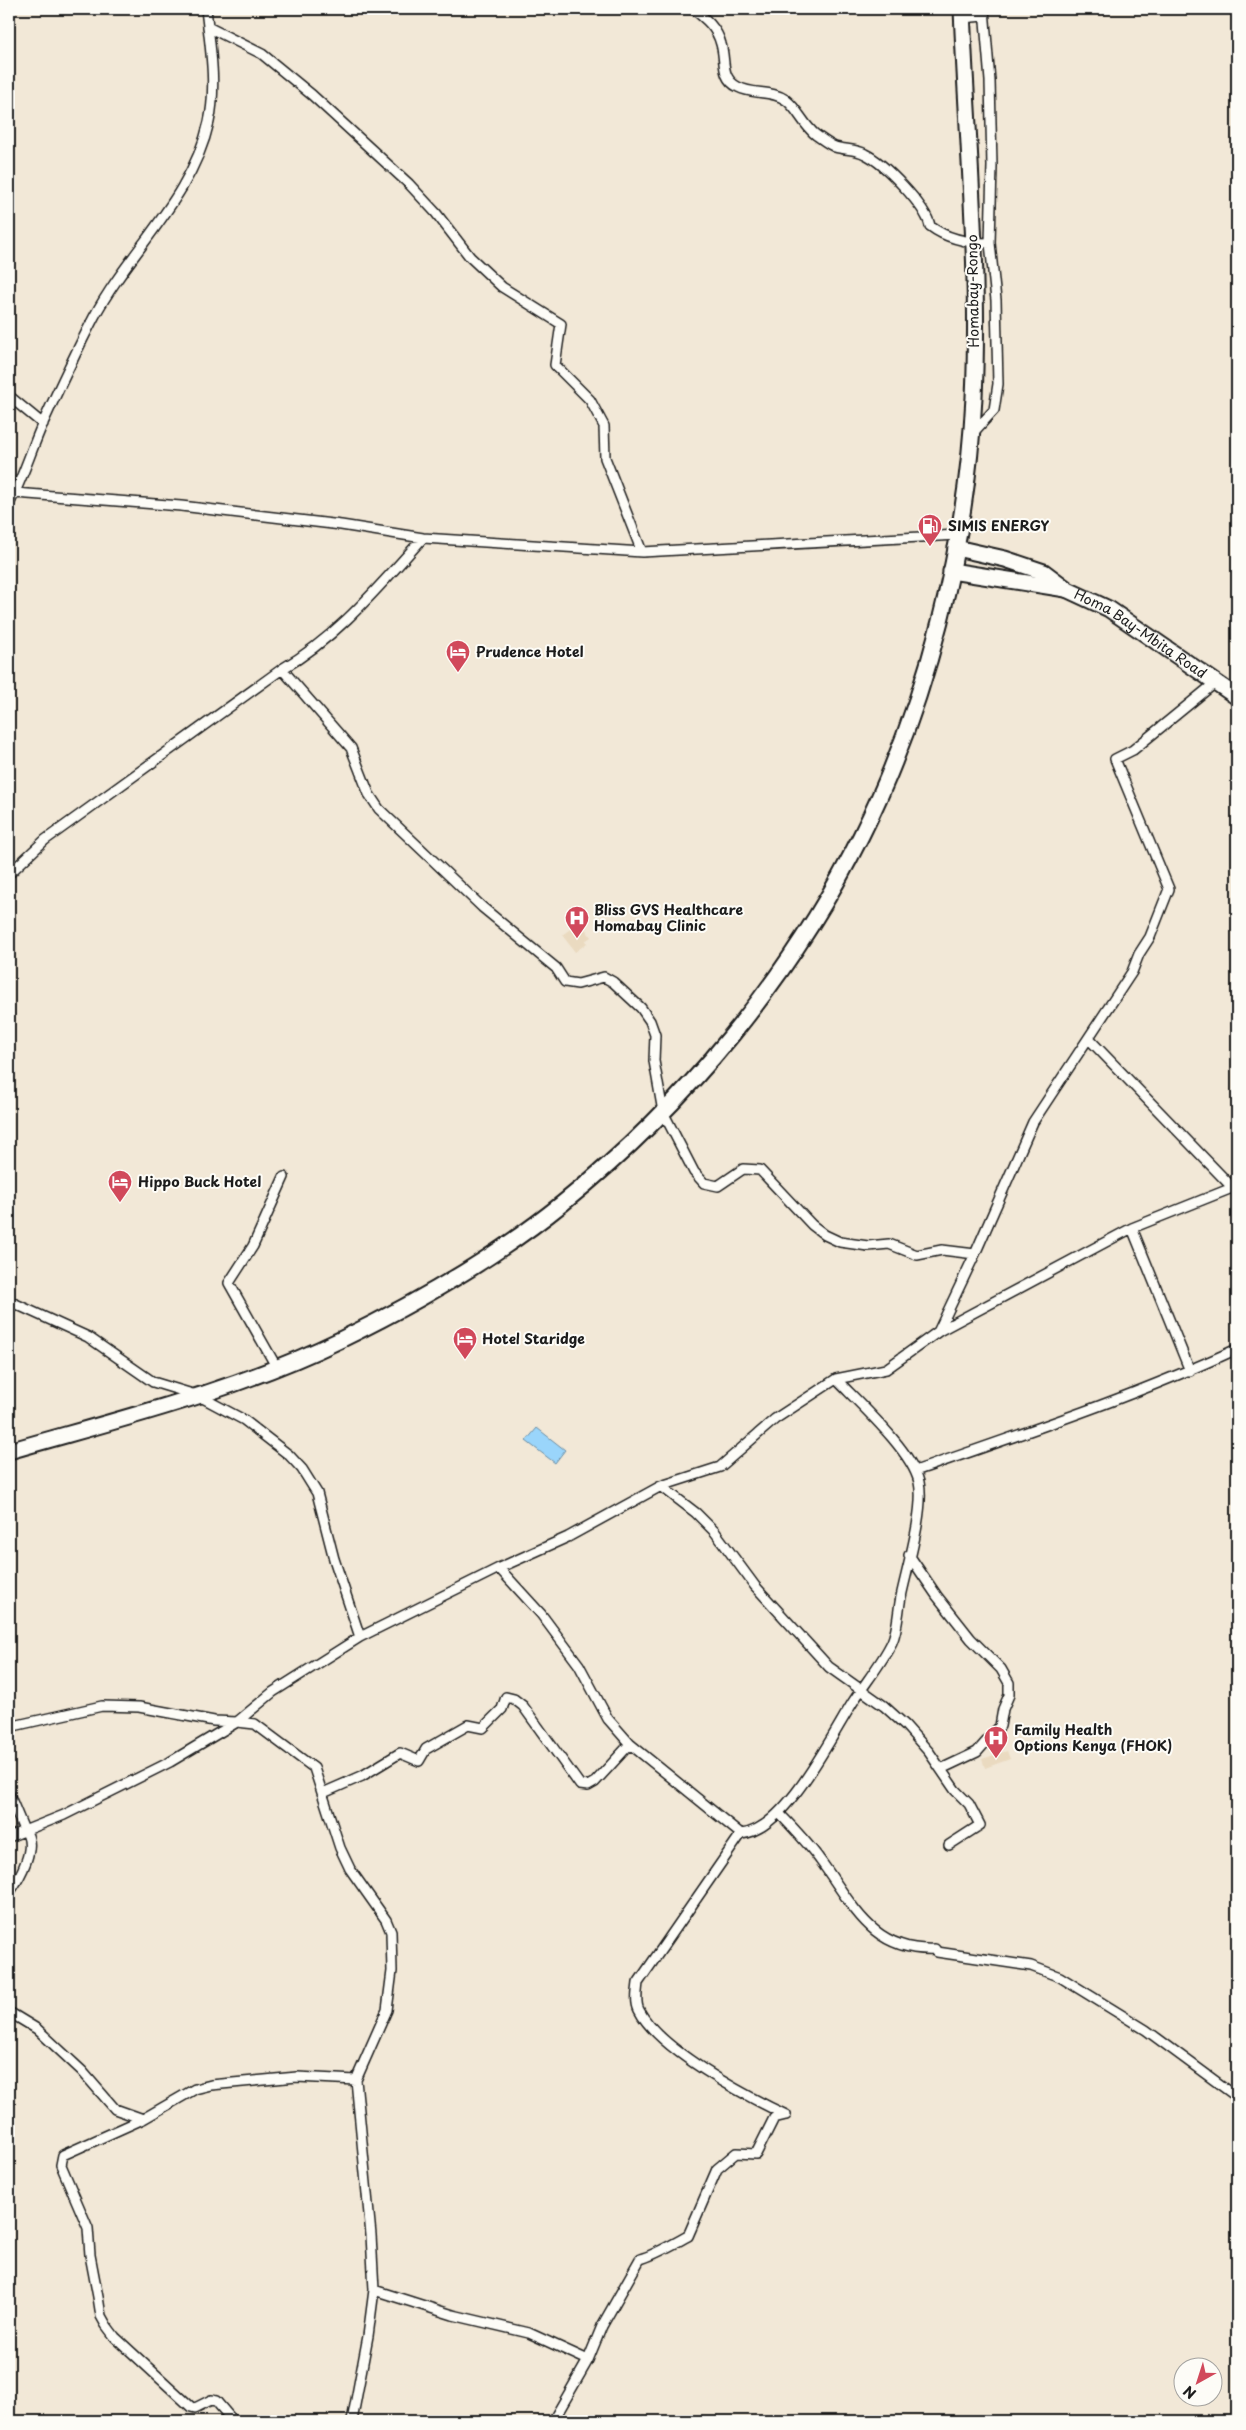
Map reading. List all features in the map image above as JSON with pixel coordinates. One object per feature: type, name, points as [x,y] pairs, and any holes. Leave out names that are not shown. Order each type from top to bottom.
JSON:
[{"type":"highway","name":"Homabay-Rongo","points":[[9,1451],[199,1396],[277,1368],[336,1342],[390,1315],[452,1280],[562,1204],[611,1162],[663,1112],[745,1018],[786,962],[832,890],[862,835],[890,770],[926,672],[957,541],[970,436],[974,356],[972,243],[962,13]]},
{"type":"highway","name":"Homa Bay-Mbita Road","points":[[957,541],[1044,572],[1068,590],[1110,609],[1215,684],[1237,697]]},
{"type":"highway","name":"Homa Bay-Mbita Road","points":[[951,571],[1068,590]]},
{"type":"street","points":[[9,504],[43,424],[107,295],[180,191],[202,146],[209,120],[212,91],[206,9]]},
{"type":"street","points":[[693,9],[715,30],[721,44],[724,71],[729,81],[738,87],[752,92],[774,94],[786,100],[813,133],[833,146],[863,153],[875,160],[915,200],[929,220],[930,226],[939,233],[972,243],[990,243]]},
{"type":"street","points":[[962,13],[984,12],[990,81],[992,166],[990,243],[996,300],[998,384],[994,410],[970,436]]},
{"type":"street","points":[[208,27],[262,54],[312,96],[409,184],[436,213],[470,257],[502,287],[561,324],[555,365],[590,400],[604,426],[605,458],[642,552]]},
{"type":"street","points":[[9,396],[43,424]]},
{"type":"street","points":[[15,493],[181,506],[341,525],[423,538],[642,552],[957,541]]},
{"type":"street","points":[[9,874],[45,840],[282,669],[309,653],[364,604],[423,538]]},
{"type":"street","points":[[282,669],[351,748],[369,794],[379,808],[482,907],[556,968],[565,982],[578,984],[604,977],[613,982],[641,1008],[650,1021],[655,1035],[654,1061],[663,1112],[694,1172],[704,1183],[718,1186],[743,1169],[760,1170],[812,1224],[825,1235],[840,1242],[868,1246],[889,1244],[916,1255],[942,1250],[975,1254]]},
{"type":"street","points":[[939,1331],[1033,1122],[1132,972],[1139,954],[1150,937],[1169,889],[1115,759],[1133,750],[1215,684]]},
{"type":"street","points":[[9,1837],[64,1815],[170,1762],[237,1722],[273,1692],[360,1637],[499,1568],[568,1537],[661,1486],[720,1467],[775,1419],[836,1380],[886,1369],[939,1331],[1132,1228],[1235,1187],[1089,1039]]},
{"type":"street","points":[[277,1368],[229,1283],[253,1246],[284,1178]]},
{"type":"street","points":[[1132,1228],[1190,1371]]},
{"type":"street","points":[[9,1301],[88,1337],[152,1382],[199,1396],[244,1420],[282,1449],[302,1469],[312,1484],[360,1637]]},
{"type":"street","points":[[915,1471],[1076,1415],[1190,1371],[1237,1349]]},
{"type":"street","points":[[499,1568],[541,1614],[579,1665],[608,1720],[630,1744],[740,1834],[749,1834],[760,1828],[779,1813],[832,1739],[892,1641],[920,1493],[915,1471],[875,1420],[836,1380]]},
{"type":"street","points":[[661,1486],[696,1512],[715,1532],[755,1586],[829,1667],[884,1706],[905,1726],[941,1769],[969,1804],[980,1825],[949,1844]]},
{"type":"street","points":[[909,1555],[937,1596],[971,1639],[1001,1669],[1009,1684],[1009,1694],[1003,1709],[1000,1726],[976,1752],[941,1769]]},
{"type":"street","points":[[323,1793],[362,1776],[400,1753],[419,1761],[426,1749],[468,1724],[483,1728],[502,1709],[506,1697],[514,1699],[523,1706],[580,1784],[588,1786],[596,1782],[630,1744]]},
{"type":"street","points":[[9,1727],[102,1706],[139,1707],[214,1721],[255,1724],[314,1768],[340,1848],[350,1869],[386,1920],[391,1932],[392,1971],[387,2010],[356,2080],[371,2235],[374,2290],[368,2336],[352,2421]]},
{"type":"street","points":[[9,1794],[24,1830],[28,1834],[30,1844],[16,1883],[9,1893]]},
{"type":"street","points":[[779,1813],[819,1858],[863,1921],[890,1942],[924,1950],[935,1949],[937,1952],[1032,1966],[1060,1977],[1146,2030],[1237,2097]]},
{"type":"street","points":[[553,2421],[588,2360],[602,2326],[640,2259],[650,2257],[660,2249],[688,2236],[717,2169],[736,2154],[756,2154],[774,2118],[786,2115],[745,2096],[697,2065],[648,2025],[638,2008],[638,1984],[740,1834]]},
{"type":"street","points":[[9,2012],[37,2029],[82,2071],[115,2109],[143,2119]]},
{"type":"street","points":[[233,2421],[216,2400],[211,2400],[195,2408],[191,2407],[115,2338],[101,2316],[90,2255],[88,2228],[61,2165],[63,2155],[143,2119],[195,2089],[211,2085],[297,2077],[356,2080]]},
{"type":"street","points":[[374,2290],[453,2315],[530,2333],[588,2360]]},
{"type":"shaded area","name":"Bliss GVS Healthcare Homabay Clinic","points":[[580,922],[591,937],[585,941],[587,943],[575,952],[562,935]]},
{"type":"shaded area","name":"Family Health Options Kenya (FHOK)","points":[[1007,1751],[1010,1759],[985,1768],[982,1759]]},
{"type":"water","points":[[537,1428],[565,1450],[555,1463],[526,1441]]},
{"type":"place","name":"SIMIS ENERGY","points":[[930,547]]},
{"type":"place","name":"Prudence Hotel","points":[[458,673]]},
{"type":"place","name":"Bliss GVS Healthcare Homabay Clinic","points":[[577,939]]},
{"type":"place","name":"Hippo Buck Hotel","points":[[120,1203]]},
{"type":"place","name":"Hotel Staridge","points":[[465,1360]]},
{"type":"place","name":"Family Health Options Kenya (FHOK)","points":[[996,1759]]}]
